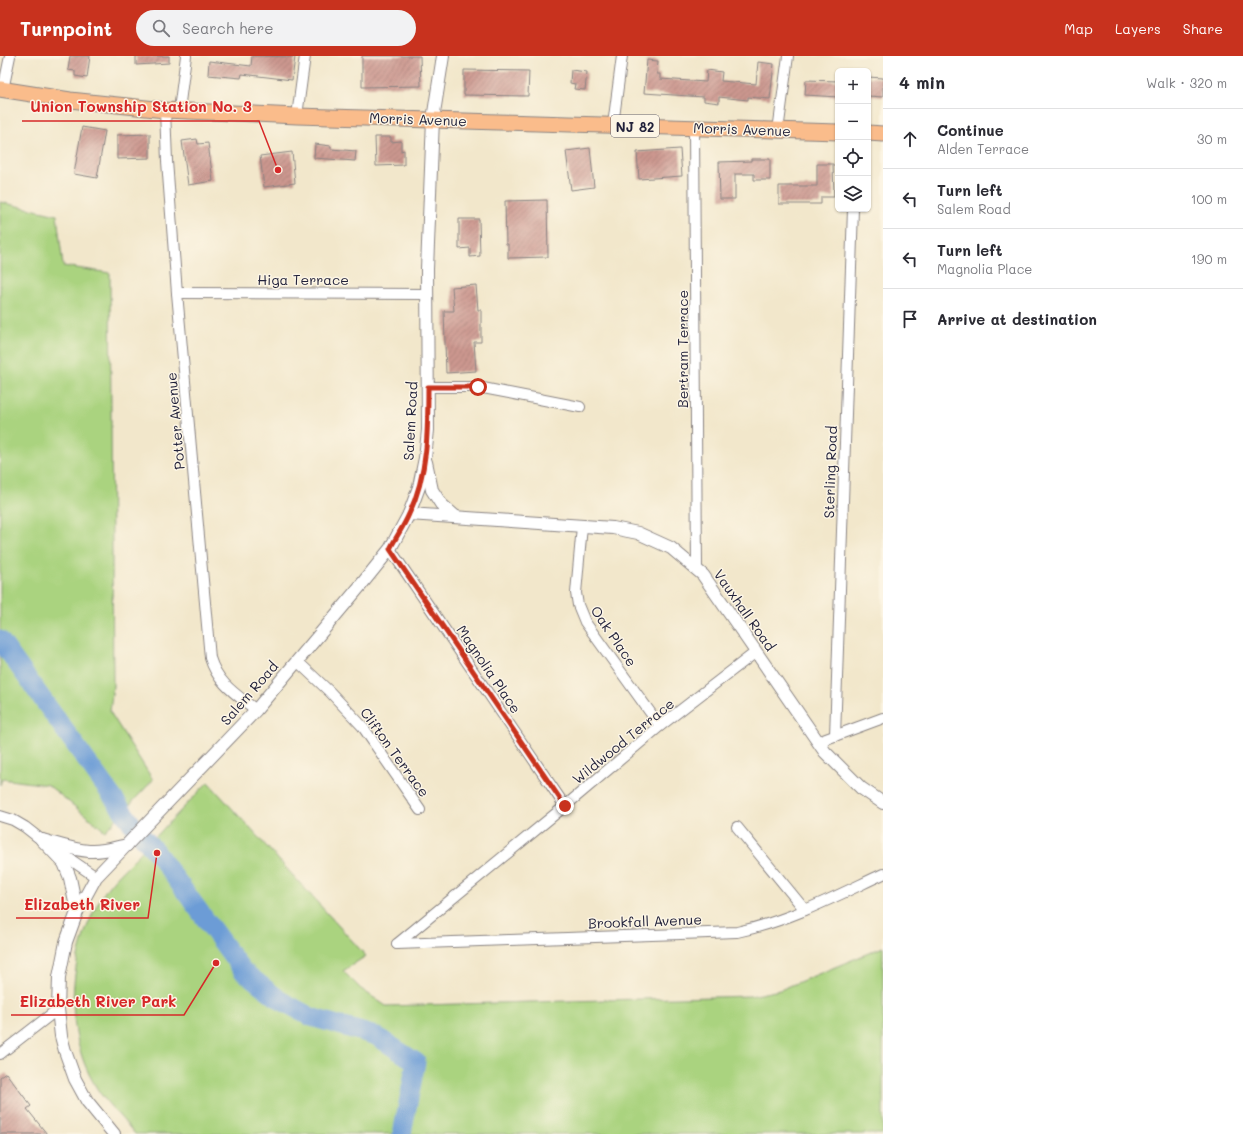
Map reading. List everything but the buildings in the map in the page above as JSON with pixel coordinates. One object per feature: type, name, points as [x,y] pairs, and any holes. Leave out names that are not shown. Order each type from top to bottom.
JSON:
[{"type":"main road","name":"Morris Avenue","points":[[1,90],[70,100],[172,110],[297,116],[835,132]]},
{"type":"main road","points":[[871,133],[883,134]]},
{"type":"street","points":[[1,90],[10,56]]},
{"type":"street","name":"Potter Avenue","points":[[186,56],[172,110],[167,161],[177,293],[210,658],[213,670],[220,680],[256,710]]},
{"type":"street","points":[[297,116],[305,56]]},
{"type":"street","name":"Salem Road","points":[[114,1134],[87,1101],[75,1079],[61,1036],[58,1009],[59,977],[66,942],[77,912],[96,878],[256,710],[390,549],[409,514],[419,487],[425,458],[428,430],[427,269],[433,119],[443,56]]},
{"type":"street","points":[[613,126],[622,56]]},
{"type":"street","points":[[778,130],[788,56]]},
{"type":"street","name":"Bertram Terrace","points":[[694,128],[697,570]]},
{"type":"street","name":"Sterling Road","points":[[835,736],[853,212]]},
{"type":"street","name":"Higa Terrace","points":[[177,293],[428,294]]},
{"type":"street","points":[[428,387],[478,387],[580,407]]},
{"type":"street","points":[[425,458],[432,490],[441,504],[456,517]]},
{"type":"street","name":"Vauxhall Road","points":[[409,514],[613,528],[638,534],[670,548],[703,575],[825,752],[861,788],[883,804]]},
{"type":"street","name":"Oak Place","points":[[582,526],[576,593],[578,605],[585,622],[660,726]]},
{"type":"street","name":"Magnolia Place","points":[[390,549],[565,806]]},
{"type":"street","name":"Wildwood Terrace","points":[[397,944],[660,726],[756,652]]},
{"type":"street","name":"Clifton Terrace","points":[[296,661],[330,692],[363,727],[420,810]]},
{"type":"street","points":[[818,742],[883,718]]},
{"type":"street","points":[[0,816],[13,820],[25,827],[96,878]]},
{"type":"street","points":[[737,827],[805,910]]},
{"type":"street","points":[[42,840],[90,851],[100,851],[127,845]]},
{"type":"street","points":[[42,840],[64,863],[70,878],[77,912]]},
{"type":"street","name":"Brookfall Avenue","points":[[397,944],[738,932],[757,928],[805,910],[883,874]]},
{"type":"street","points":[[0,1054],[58,1009]]},
{"type":"green space","points":[[0,202],[57,215],[63,266],[110,273],[113,686],[110,712],[153,780],[105,831],[48,785],[2,779],[0,785]]},
{"type":"green space","points":[[208,782],[366,956],[343,971],[361,989],[386,1006],[750,996],[780,990],[883,947],[883,1134],[135,1134],[100,1093],[87,1070],[78,1044],[74,1017],[74,989],[77,962],[84,935],[94,910],[108,887]]},
{"type":"waterway","points":[[0,640],[137,831],[157,853],[243,971],[280,1000],[311,1017],[376,1036],[416,1062],[402,1134]]},
{"type":"place","name":"Union Township Station No. 3","points":[[278,170]]},
{"type":"place","name":"Elizabeth River","points":[[157,853]]},
{"type":"place","name":"Elizabeth River Park","points":[[216,963]]},
{"type":"route","points":[[478,387],[428,387],[428,430],[425,458],[419,487],[409,514],[390,549],[565,806]]}]
